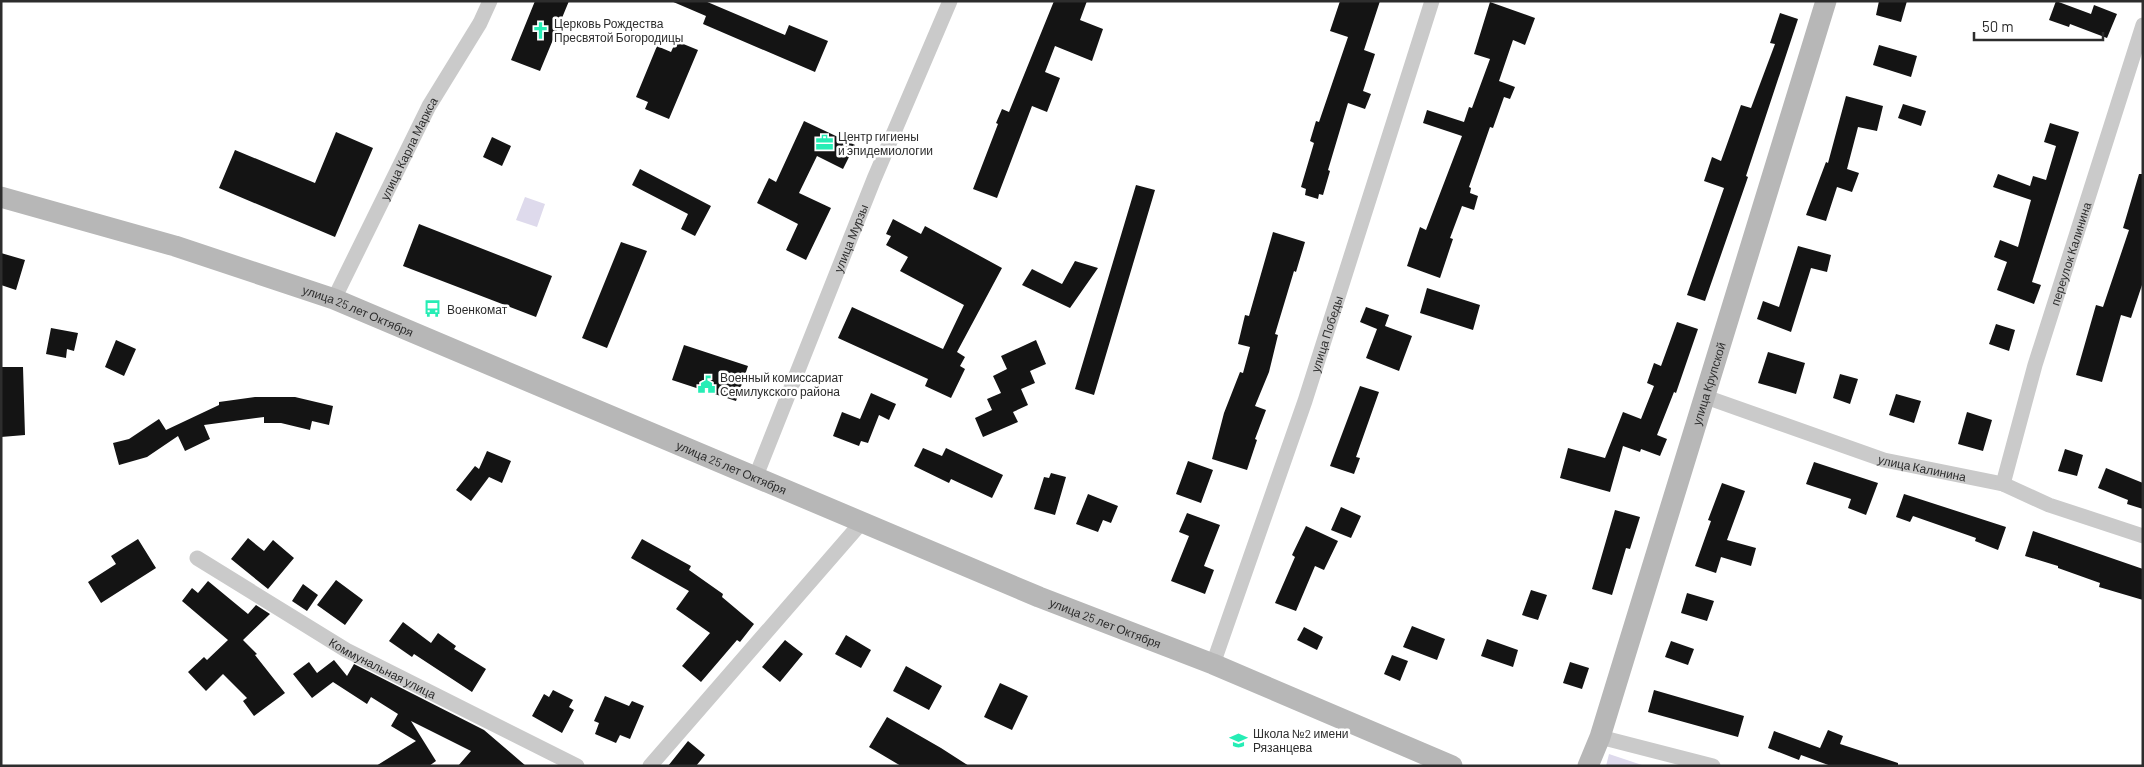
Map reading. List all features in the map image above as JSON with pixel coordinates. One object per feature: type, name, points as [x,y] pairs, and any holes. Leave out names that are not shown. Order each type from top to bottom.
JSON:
[{"type":"street","name":"улица Карла Маркса","points":[[334,299],[430,106],[480,23],[490,1]]},
{"type":"street","name":"улица Мурзы","points":[[756,476],[874,179],[950,1]]},
{"type":"street","name":"улица Победы","points":[[1212,664],[1308,392],[1432,1]]},
{"type":"street","name":"улица Крупской","points":[[1588,766],[1600,737],[1703,396],[1775,171],[1826,1]]},
{"type":"street","name":"переулок Калинина","points":[[2003,484],[2035,365],[2143,25]]},
{"type":"street","name":"улица 25 лет Октября","points":[[1,197],[175,246],[334,299],[1039,597],[1212,664],[1452,766]]},
{"type":"street","name":"улица Калинина","points":[[1703,396],[1884,460],[2003,484],[2049,505],[2143,536]]},
{"type":"street","points":[[650,766],[862,522]]},
{"type":"street","name":"Коммунальная улица","points":[[197,558],[346,650],[576,766]]},
{"type":"street","points":[[1600,737],[1713,766]]},
{"type":"shaded area","points":[[525,197],[545,204],[537,227],[516,220]]},
{"type":"shaded area","points":[[1609,754],[1645,766],[1606,766]]},
{"type":"building","name":"Церковь Рождества Пресвятой Богородицы","points":[[535,1],[569,1],[540,71],[511,60]]},
{"type":"building","points":[[671,1],[705,1],[785,35],[789,25],[828,41],[815,72],[703,24],[706,16]]},
{"type":"building","points":[[1054,1],[1087,1],[1080,20],[1103,29],[1092,61],[1055,46],[1045,72],[1060,78],[1047,112],[1032,106],[997,198],[973,189],[1002,109],[1009,112]]},
{"type":"building","points":[[1340,1],[1380,1],[1364,50],[1375,54],[1363,91],[1371,94],[1365,109],[1348,103],[1328,170],[1330,171],[1323,195],[1319,194],[1318,199],[1305,195],[1306,189],[1301,187],[1314,143],[1310,141],[1316,121],[1319,122],[1348,37],[1330,31]]},
{"type":"building","points":[[1879,1],[1907,1],[1901,22],[1876,15]]},
{"type":"building","points":[[2056,1],[2091,14],[2094,5],[2117,14],[2107,38],[2070,24],[2069,27],[2049,20]]},
{"type":"building","points":[[1490,2],[1535,18],[1525,45],[1513,40],[1499,81],[1515,87],[1510,99],[1504,97],[1493,128],[1490,127],[1469,187],[1471,188],[1470,193],[1478,196],[1474,210],[1462,206],[1450,238],[1453,239],[1440,278],[1407,266],[1420,227],[1426,230],[1462,136],[1423,123],[1427,110],[1464,122],[1469,107],[1472,108],[1490,59],[1474,54]]},
{"type":"building","points":[[1780,13],[1798,19],[1746,176],[1748,177],[1705,301],[1687,295],[1724,188],[1704,181],[1712,157],[1721,161],[1741,105],[1751,108],[1775,44],[1770,43]]},
{"type":"building","points":[[676,41],[698,50],[669,119],[645,109],[648,102],[636,97],[657,46],[671,52]]},
{"type":"building","points":[[1879,45],[1917,56],[1911,77],[1873,65]]},
{"type":"building","points":[[1846,96],[1883,106],[1877,131],[1858,127],[1847,169],[1859,173],[1852,192],[1837,187],[1826,221],[1806,215],[1826,162],[1828,163]]},
{"type":"building","points":[[1903,104],[1926,111],[1921,126],[1898,118]]},
{"type":"building","points":[[804,121],[855,145],[843,169],[817,156],[799,193],[831,208],[806,260],[786,250],[798,224],[757,203],[769,178],[776,182]]},
{"type":"building","points":[[2050,123],[2079,132],[2032,282],[2041,285],[2034,304],[1997,290],[2007,262],[1994,257],[2000,240],[2018,247],[2031,200],[1993,187],[1998,174],[2030,186],[2033,176],[2046,180],[2056,146],[2044,142]]},
{"type":"building","points":[[336,132],[373,148],[335,237],[219,188],[235,150],[315,183]]},
{"type":"building","points":[[492,137],[511,146],[502,166],[483,157]]},
{"type":"building","points":[[640,169],[711,206],[695,236],[681,229],[688,214],[632,185]]},
{"type":"building","points":[[2139,174],[2143,174],[2143,282],[2131,318],[2121,315],[2102,382],[2076,375],[2096,305],[2103,307],[2129,230],[2123,228]]},
{"type":"building","points":[[1136,185],[1155,190],[1094,395],[1075,389]]},
{"type":"building","points":[[893,219],[921,234],[925,226],[1002,268],[957,352],[965,357],[960,366],[965,369],[951,398],[925,386],[928,379],[838,338],[852,307],[943,349],[964,305],[900,271],[908,257],[886,245],[891,236],[886,234]]},
{"type":"building","points":[[419,224],[552,276],[536,317],[403,266]]},
{"type":"building","points":[[1273,232],[1305,242],[1275,334],[1278,335],[1269,372],[1255,406],[1266,410],[1255,439],[1257,440],[1247,470],[1212,459],[1224,413],[1240,372],[1243,373],[1250,347],[1238,344],[1245,315],[1249,316]]},
{"type":"building","points":[[621,242],[647,251],[607,348],[582,338]]},
{"type":"building","points":[[1798,246],[1831,255],[1827,272],[1811,268],[1791,332],[1757,319],[1763,301],[1779,307]]},
{"type":"building","points":[[1,253],[25,260],[16,290],[1,285]]},
{"type":"building","points":[[1075,261],[1098,268],[1070,308],[1022,285],[1032,269],[1062,284]]},
{"type":"building","points":[[1427,288],[1480,305],[1473,330],[1420,313]]},
{"type":"building","points":[[1366,307],[1389,315],[1385,326],[1412,336],[1399,371],[1366,358],[1377,329],[1360,322]]},
{"type":"building","points":[[1677,322],[1698,329],[1676,393],[1674,392],[1657,435],[1667,439],[1660,456],[1641,449],[1640,452],[1623,446],[1610,492],[1560,478],[1568,448],[1605,458],[1623,412],[1641,419],[1654,386],[1647,383],[1654,363],[1661,366]]},
{"type":"building","points":[[1996,324],[2015,330],[2009,351],[1989,344]]},
{"type":"building","points":[[51,328],[78,333],[74,351],[67,349],[66,358],[46,354]]},
{"type":"building","points":[[116,340],[136,349],[124,376],[105,367]]},
{"type":"building","points":[[1036,340],[1046,364],[1030,371],[1035,383],[1021,389],[1028,405],[1013,412],[1018,422],[983,437],[975,418],[992,410],[987,399],[1001,393],[993,376],[1007,369],[1001,356]]},
{"type":"building","points":[[684,345],[748,366],[736,401],[672,380]]},
{"type":"building","points":[[1768,352],[1805,363],[1796,394],[1758,383]]},
{"type":"building","points":[[1,367],[23,367],[25,435],[1,437]]},
{"type":"building","points":[[1840,374],[1858,379],[1850,404],[1833,398]]},
{"type":"building","points":[[1360,386],[1379,392],[1356,457],[1360,458],[1354,474],[1330,466]]},
{"type":"building","points":[[871,393],[896,404],[889,420],[879,415],[868,443],[861,441],[859,446],[833,436],[842,412],[860,419]]},
{"type":"building","points":[[1896,394],[1921,401],[1914,423],[1889,415]]},
{"type":"building","points":[[255,397],[295,397],[333,406],[329,425],[312,421],[310,430],[281,423],[264,423],[264,417],[204,425],[210,439],[185,451],[178,436],[147,457],[119,465],[113,443],[129,439],[159,419],[166,430],[219,405],[219,402]]},
{"type":"building","points":[[1967,412],[1992,420],[1983,451],[1958,444]]},
{"type":"building","points":[[923,448],[942,456],[946,448],[1003,475],[992,498],[951,479],[949,483],[914,466]]},
{"type":"building","points":[[2065,449],[2083,455],[2077,476],[2058,471]]},
{"type":"building","points":[[487,451],[511,461],[502,483],[489,477],[471,501],[456,490],[475,466],[479,469]]},
{"type":"building","points":[[1188,461],[1213,470],[1201,503],[1176,494]]},
{"type":"building","points":[[1814,462],[1878,483],[1866,515],[1848,508],[1851,499],[1806,484]]},
{"type":"building","points":[[2106,468],[2143,483],[2143,509],[2127,504],[2128,500],[2098,488]]},
{"type":"building","points":[[1051,473],[1066,477],[1055,515],[1034,509],[1044,477],[1049,478]]},
{"type":"building","points":[[1722,483],[1745,491],[1727,540],[1756,548],[1751,566],[1721,557],[1716,573],[1695,566],[1711,521],[1708,520]]},
{"type":"building","points":[[1088,494],[1118,506],[1111,523],[1103,520],[1098,532],[1076,524]]},
{"type":"building","points":[[1904,494],[2006,527],[1998,550],[1975,541],[1976,538],[1913,516],[1910,522],[1896,517]]},
{"type":"building","points":[[1341,507],[1361,516],[1351,538],[1331,530]]},
{"type":"building","points":[[1615,510],[1640,517],[1630,549],[1626,548],[1612,595],[1592,589]]},
{"type":"building","points":[[1187,513],[1220,525],[1204,566],[1214,570],[1205,594],[1171,581],[1189,536],[1179,532]]},
{"type":"building","points":[[1306,526],[1338,541],[1324,570],[1315,566],[1296,611],[1275,603],[1295,557],[1292,555]]},
{"type":"building","points":[[2033,531],[2143,569],[2143,600],[2099,587],[2100,583],[2058,568],[2058,566],[2025,556]]},
{"type":"building","points":[[248,538],[264,551],[273,540],[294,558],[268,589],[231,559]]},
{"type":"building","points":[[138,539],[156,568],[101,603],[88,582],[116,564],[111,556]]},
{"type":"building","points":[[642,539],[691,566],[689,570],[723,594],[722,597],[754,624],[740,642],[737,640],[701,682],[682,666],[710,633],[676,609],[689,591],[631,558]]},
{"type":"building","points":[[336,580],[363,600],[345,625],[317,605]]},
{"type":"building","points":[[208,581],[248,614],[256,605],[270,614],[243,640],[257,654],[255,655],[285,693],[254,716],[243,701],[247,698],[223,674],[206,691],[188,672],[204,657],[207,660],[228,640],[182,601],[192,588],[198,593]]},
{"type":"building","points":[[303,584],[318,595],[307,611],[292,601]]},
{"type":"building","points":[[1531,590],[1547,595],[1538,620],[1522,615]]},
{"type":"building","points":[[1687,593],[1714,601],[1707,621],[1681,613]]},
{"type":"building","points":[[403,622],[431,643],[438,633],[456,646],[454,649],[486,669],[472,692],[414,654],[412,657],[389,641]]},
{"type":"building","points":[[1412,626],[1445,639],[1437,660],[1403,647]]},
{"type":"building","points":[[1304,627],[1323,637],[1317,650],[1297,640]]},
{"type":"building","points":[[846,635],[871,650],[861,668],[835,654]]},
{"type":"building","points":[[1487,639],[1518,650],[1513,667],[1481,656]]},
{"type":"building","points":[[785,640],[803,654],[780,682],[762,667]]},
{"type":"building","points":[[1671,641],[1694,649],[1688,665],[1665,657]]},
{"type":"building","points":[[1392,655],[1408,661],[1400,681],[1384,674]]},
{"type":"building","points":[[334,660],[347,676],[354,664],[484,730],[526,766],[458,766],[471,751],[411,721],[436,761],[429,766],[376,766],[416,741],[391,726],[398,714],[371,697],[367,704],[333,682],[312,698],[293,674],[309,662],[317,673]]},
{"type":"building","points":[[1570,662],[1589,668],[1582,689],[1563,683]]},
{"type":"building","points":[[906,666],[942,686],[929,710],[893,691]]},
{"type":"building","points":[[1000,683],[1028,696],[1012,730],[984,717]]},
{"type":"building","points":[[553,690],[573,700],[569,707],[574,710],[562,733],[532,716],[544,694],[549,697]]},
{"type":"building","points":[[1654,690],[1744,716],[1738,737],[1648,712]]},
{"type":"building","points":[[605,696],[629,706],[632,701],[644,706],[630,739],[620,735],[616,743],[595,734],[599,723],[594,721]]},
{"type":"building","points":[[887,717],[969,766],[901,766],[869,747]]},
{"type":"building","points":[[1828,730],[1843,736],[1840,744],[1898,763],[1898,766],[1831,766],[1801,755],[1799,760],[1768,748],[1774,731],[1820,748]]},
{"type":"building","points":[[688,741],[705,755],[696,766],[668,766]]},
{"type":"place","name":"Церковь Рождества Пресвятой Богородицы","points":[[540,30]]},
{"type":"place","name":"Центр гигиены и эпидемиологии","points":[[824,143]]},
{"type":"place","name":"Военкомат","points":[[433,309]]},
{"type":"place","name":"Военный комиссариат Семилукского района","points":[[706,384]]},
{"type":"place","name":"Школа №2 имени Рязанцева","points":[[1239,740]]}]
